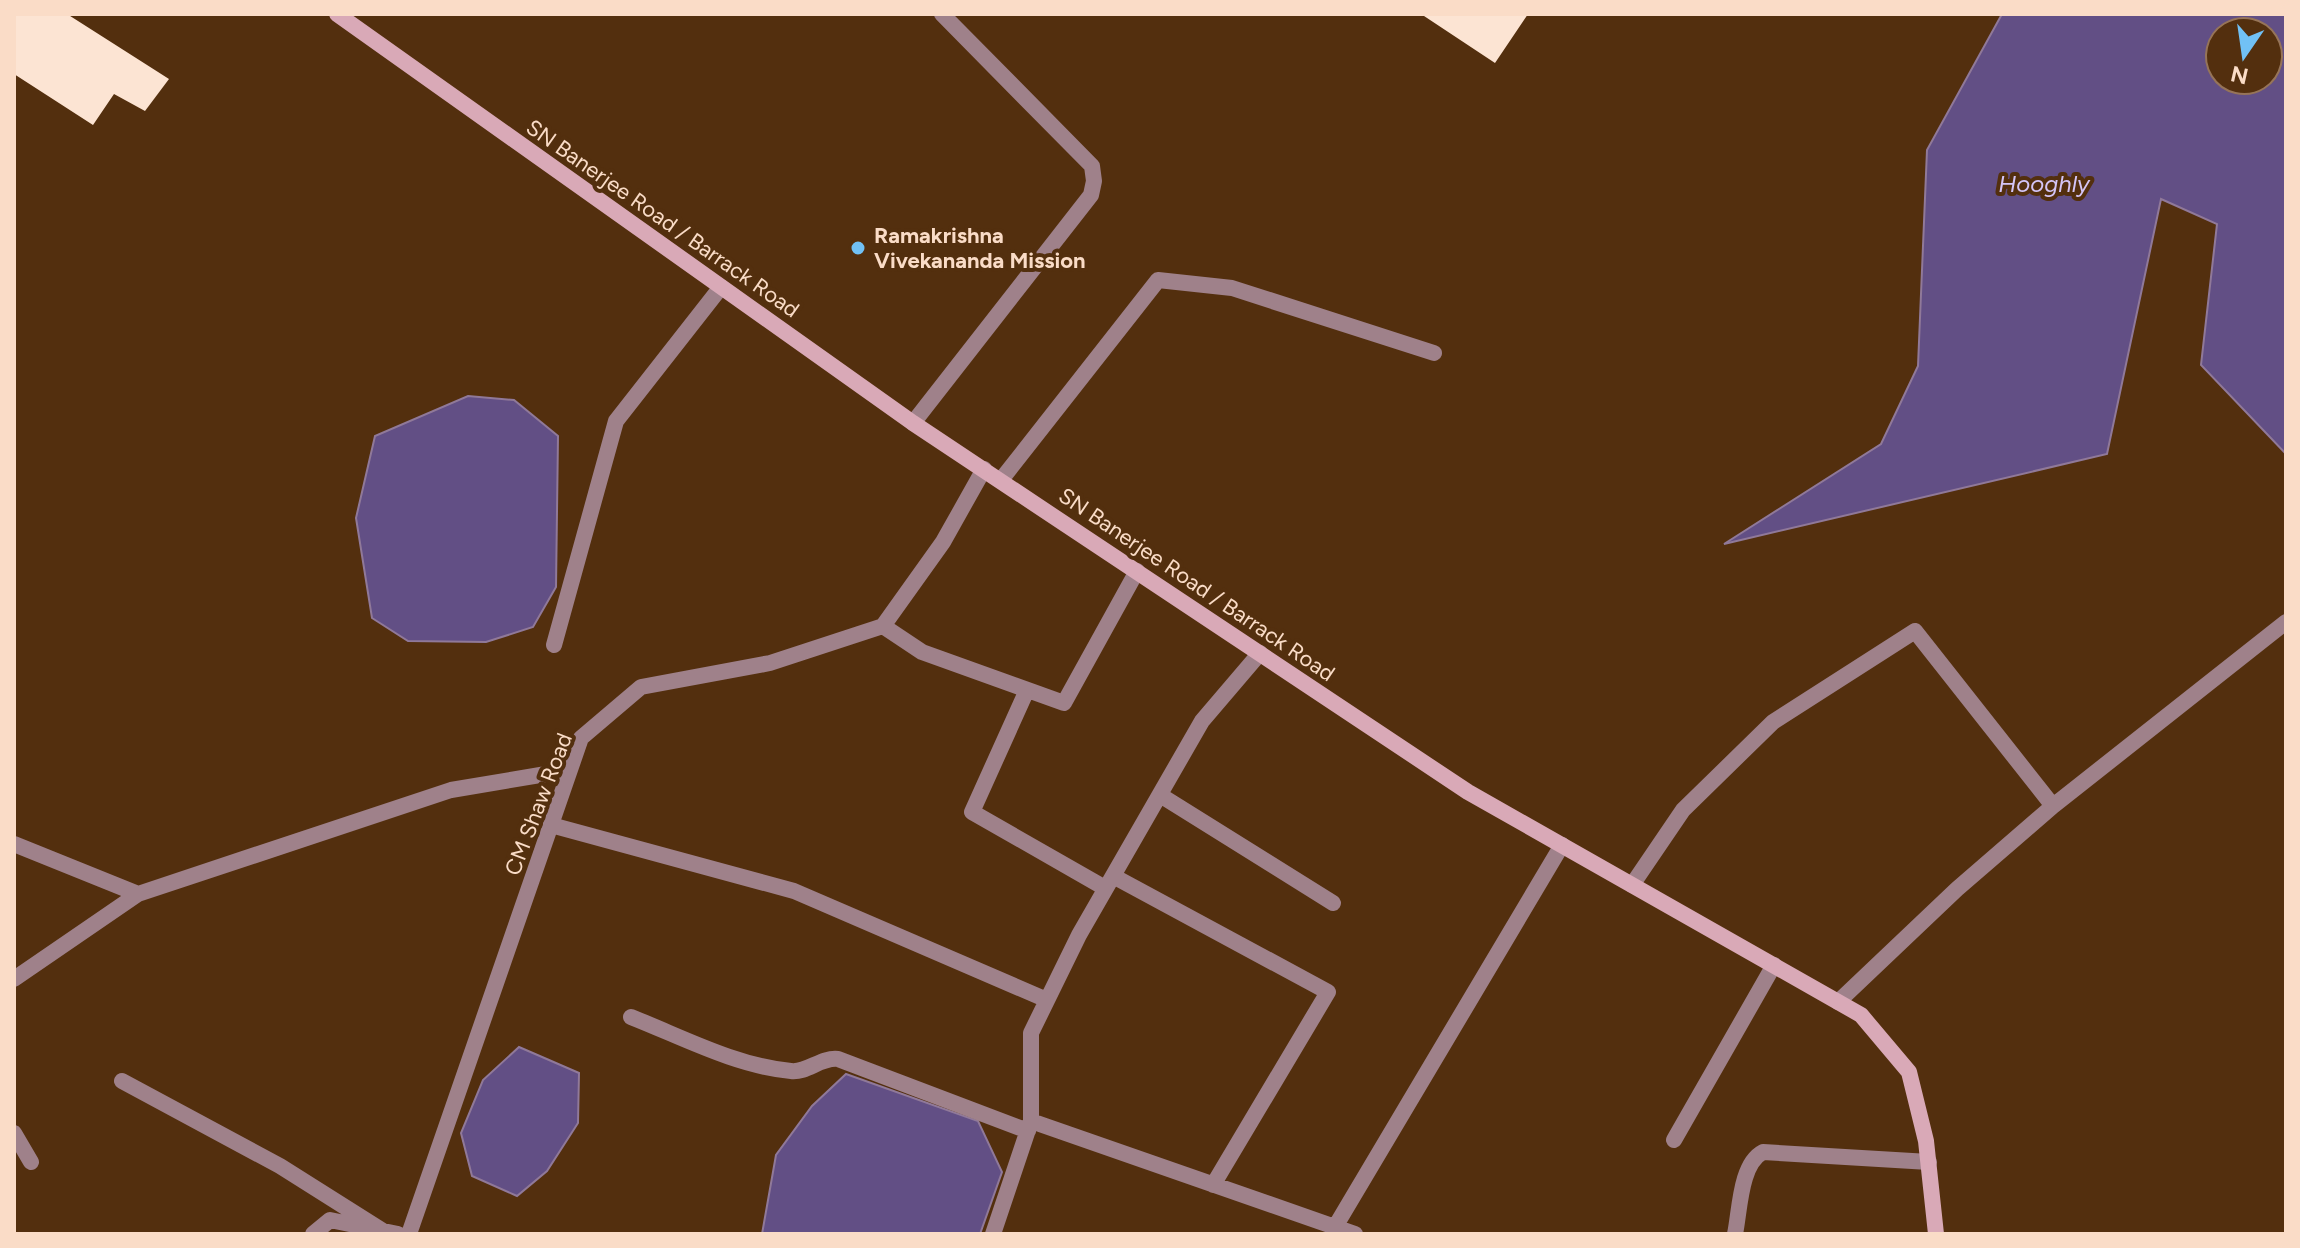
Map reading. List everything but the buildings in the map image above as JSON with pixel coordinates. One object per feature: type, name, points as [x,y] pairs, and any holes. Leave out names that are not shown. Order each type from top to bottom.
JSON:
[{"type":"street","name":"SN Banerjee Road / Barrack Road","points":[[337,14],[913,423],[1468,792],[1861,1015],[1909,1072],[1929,1162],[1936,1234]]},
{"type":"street","points":[[913,423],[1091,195],[1094,181],[1092,166],[942,14]]},
{"type":"street","points":[[1001,480],[1158,280],[1232,288],[1434,353]]},
{"type":"street","points":[[554,645],[616,421],[721,287]]},
{"type":"street","points":[[984,469],[943,542],[883,626],[922,652],[1064,703],[1137,571]]},
{"type":"street","points":[[1838,1002],[1957,889],[2053,806],[2286,622]]},
{"type":"street","name":"CM Shaw Road","points":[[409,1234],[581,738],[641,687],[770,663],[883,626]]},
{"type":"street","points":[[1632,885],[1683,810],[1773,722],[1915,631],[2053,806]]},
{"type":"street","points":[[993,1234],[1030,1126],[1031,1033],[1109,882],[1202,721],[1260,653]]},
{"type":"street","points":[[1027,690],[972,812],[1328,992],[1213,1185]]},
{"type":"street","points":[[14,979],[138,894],[451,790],[570,770]]},
{"type":"street","points":[[1160,795],[1333,903]]},
{"type":"street","points":[[551,825],[794,891],[1047,1000]]},
{"type":"street","points":[[14,844],[138,894]]},
{"type":"street","points":[[1324,1228],[1562,845]]},
{"type":"street","points":[[1674,1140],[1774,965]]},
{"type":"street","points":[[631,1017],[748,1063],[796,1072],[829,1058],[838,1059],[1213,1185],[1324,1228],[1355,1234]]},
{"type":"street","points":[[122,1081],[280,1166],[390,1232]]},
{"type":"street","points":[[14,1133],[31,1162]]},
{"type":"street","points":[[1735,1234],[1749,1167],[1755,1157],[1763,1152],[1929,1162]]},
{"type":"street","points":[[313,1234],[330,1220],[390,1232]]},
{"type":"water","name":"Hooghly","points":[[2002,14],[2286,14],[2286,454],[2201,365],[2217,224],[2161,199],[2107,454],[1724,544],[1881,444],[1918,366],[1927,150]]},
{"type":"water","points":[[468,396],[514,400],[558,436],[556,587],[533,627],[486,642],[408,641],[372,618],[356,518],[375,436]]},
{"type":"water","points":[[519,1047],[579,1073],[578,1123],[547,1171],[517,1196],[472,1176],[461,1133],[483,1080]]},
{"type":"water","points":[[846,1074],[978,1121],[1002,1172],[980,1234],[762,1234],[776,1155],[812,1106]]},
{"type":"place","name":"Ramakrishna Vivekananda Mission","points":[[858,248]]}]
